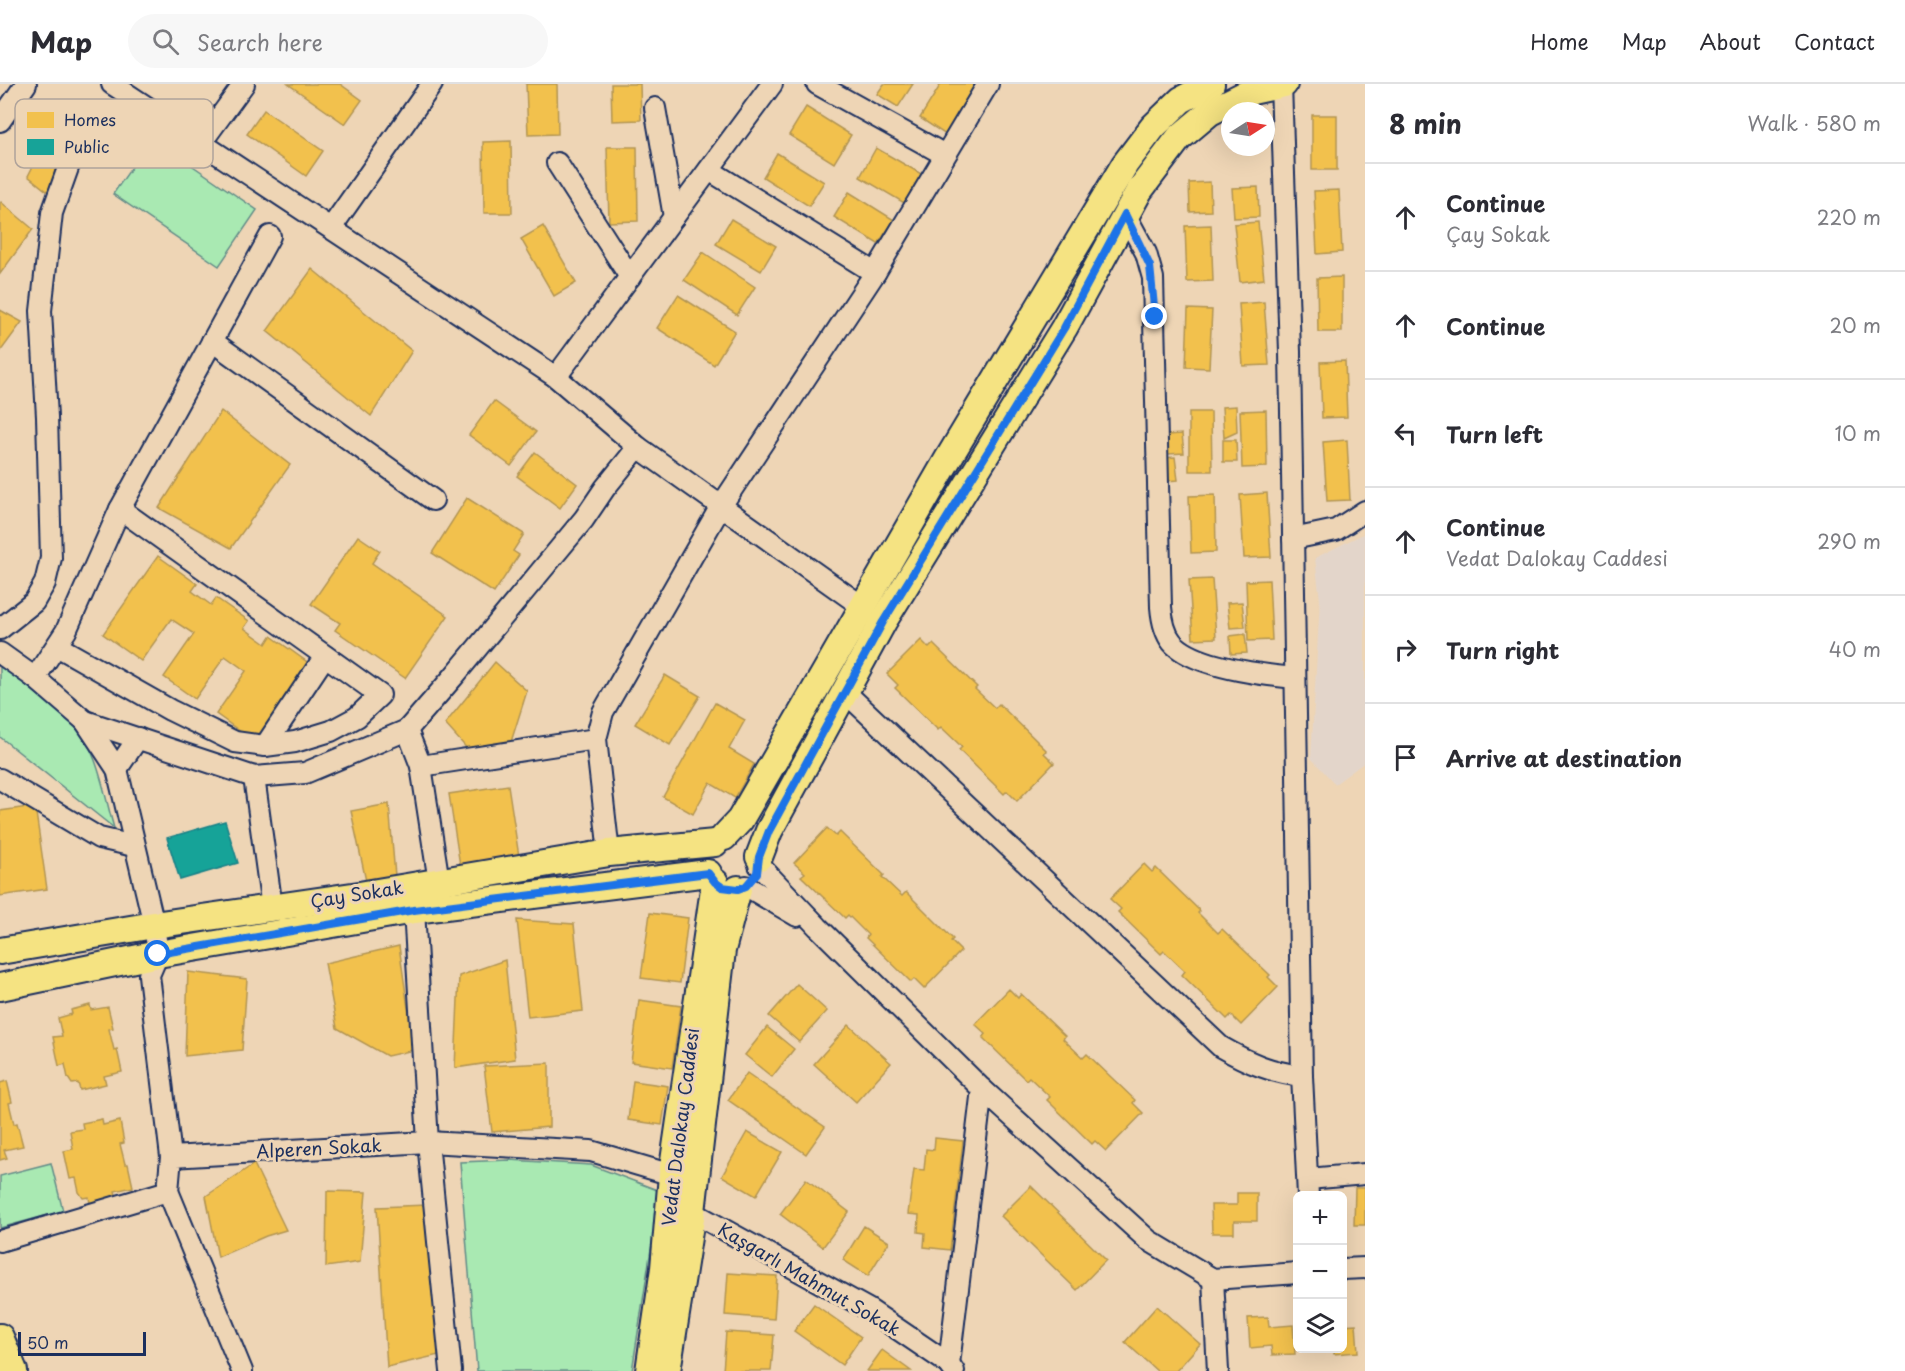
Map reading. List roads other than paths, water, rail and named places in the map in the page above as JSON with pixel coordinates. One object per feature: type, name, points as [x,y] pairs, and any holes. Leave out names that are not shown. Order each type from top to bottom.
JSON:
[{"type":"main road","points":[[719,840],[742,838],[749,842],[737,875],[706,857],[719,840],[740,820],[954,449],[1125,164],[1153,127],[1181,100],[1211,84]]},
{"type":"main road","name":"Vedat Dalokay Caddesi","points":[[649,1371],[664,1268],[672,1175],[737,875],[769,831],[883,622],[1064,328],[1139,191],[1179,138],[1210,112],[1252,91],[1282,84]]},
{"type":"main road","name":"Çay Sokak","points":[[0,951],[609,853],[719,840]]},
{"type":"main road","name":"Vedat Dalokay Caddesi","points":[[667,1371],[692,1212],[722,950],[737,875]]},
{"type":"main road","name":"Çay Sokak","points":[[0,987],[158,954],[414,910],[737,875]]},
{"type":"main road","points":[[0,1337],[14,1371]]},
{"type":"street","points":[[15,99],[26,84]]},
{"type":"street","points":[[112,84],[135,99]]},
{"type":"street","points":[[213,127],[244,84]]},
{"type":"street","points":[[331,228],[432,84]]},
{"type":"street","points":[[556,377],[772,84]]},
{"type":"street","points":[[817,84],[945,155]]},
{"type":"street","points":[[609,853],[596,739],[603,712],[721,506],[875,273],[988,84]]},
{"type":"street","points":[[1282,84],[1290,352],[1302,1076],[1308,1187],[1365,1174]]},
{"type":"street","points":[[0,121],[15,100]]},
{"type":"street","points":[[655,108],[674,217]]},
{"type":"street","points":[[213,151],[556,377],[638,447],[863,607]]},
{"type":"street","points":[[557,163],[630,277]]},
{"type":"street","points":[[0,629],[34,602],[45,583],[51,558],[41,311],[52,213],[68,168]]},
{"type":"street","points":[[709,170],[875,273]]},
{"type":"street","points":[[1125,214],[1146,253],[1153,278],[1161,607],[1166,631],[1179,648],[1194,657],[1248,673],[1295,678]]},
{"type":"street","points":[[34,678],[66,632],[120,509],[270,236]]},
{"type":"street","points":[[212,341],[433,500]]},
{"type":"street","points":[[85,721],[254,777],[304,773],[407,730],[584,519],[605,488],[638,447]]},
{"type":"street","points":[[57,646],[170,710],[235,742],[265,746],[295,742],[331,731],[357,717],[380,694],[120,509]]},
{"type":"street","points":[[1293,539],[1336,530],[1365,511]]},
{"type":"street","points":[[0,653],[85,721],[117,769],[154,925],[158,954],[148,975],[171,1157],[168,1191],[242,1371]]},
{"type":"street","points":[[265,746],[325,656]]},
{"type":"street","points":[[845,692],[1221,1047],[1249,1064],[1280,1074],[1302,1076]]},
{"type":"street","points":[[407,730],[421,766],[439,882]]},
{"type":"street","points":[[117,769],[138,738]]},
{"type":"street","points":[[421,766],[596,739]]},
{"type":"street","points":[[254,777],[272,908]]},
{"type":"street","points":[[0,779],[99,838],[134,846]]},
{"type":"street","points":[[737,875],[818,927],[982,1089],[1148,1240],[1213,1279],[1293,1273]]},
{"type":"street","points":[[414,910],[428,1142],[452,1371]]},
{"type":"street","points":[[952,1368],[982,1089]]},
{"type":"street","name":"Alperen Sokak","points":[[171,1157],[428,1142],[591,1151],[672,1175]]},
{"type":"street","points":[[0,1241],[168,1191]]},
{"type":"street","name":"Kaşgarlı Mahmut Sokak","points":[[692,1212],[868,1309],[952,1368]]},
{"type":"street","points":[[1347,1269],[1365,1268]]},
{"type":"street","points":[[1213,1279],[1218,1371]]}]
